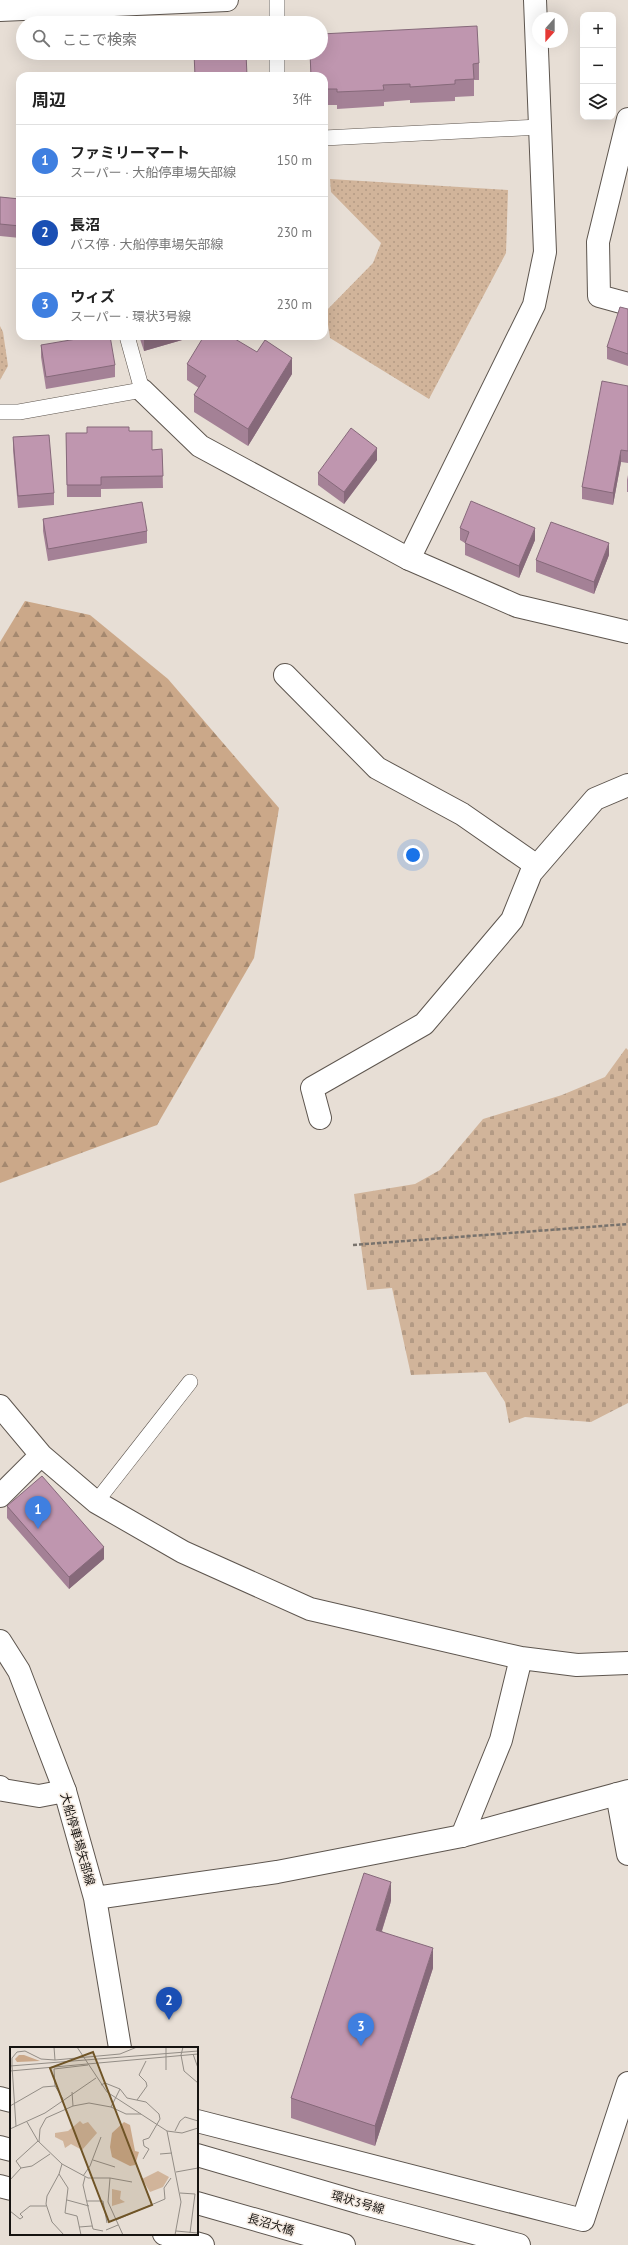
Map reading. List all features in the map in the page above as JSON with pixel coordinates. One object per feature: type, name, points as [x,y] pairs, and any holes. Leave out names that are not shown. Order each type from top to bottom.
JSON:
[{"type":"street","points":[[0,10],[227,0]]},
{"type":"street","points":[[409,559],[534,305],[545,252],[535,0]]},
{"type":"street","points":[[628,119],[598,242],[598,249],[599,296],[628,304]]},
{"type":"street","points":[[142,390],[200,446],[409,559],[517,606],[628,632]]},
{"type":"street","points":[[285,675],[377,768],[462,814],[537,866]]},
{"type":"street","points":[[320,1118],[312,1088],[424,1024],[512,920],[531,872],[595,799],[628,785]]},
{"type":"street","points":[[0,1406],[41,1454],[96,1502],[183,1552],[310,1610],[521,1658],[577,1665],[628,1663]]},
{"type":"street","points":[[0,1496],[41,1454]]},
{"type":"street","name":"大船停車場矢部線","points":[[0,1641],[19,1671],[65,1791],[95,1898],[120,2047]]},
{"type":"street","points":[[462,1836],[501,1740],[521,1658]]},
{"type":"street","points":[[0,1787],[4,1790],[39,1796],[65,1791]]},
{"type":"street","points":[[95,1898],[277,1872],[462,1836],[623,1792],[628,1854]]},
{"type":"street","points":[[198,2121],[583,2220],[628,2083]]},
{"type":"street","points":[[0,2098],[10,2101]]},
{"type":"street","points":[[0,2147],[10,2150]]},
{"type":"street","name":"環状3号線","points":[[198,2155],[361,2203],[519,2245]]},
{"type":"street","points":[[0,2186],[10,2189]]},
{"type":"street","name":"長沼大橋","points":[[198,2203],[344,2245]]},
{"type":"street","points":[[160,2235],[163,2245]]},
{"type":"street","points":[[168,2235],[203,2245]]},
{"type":"lane","points":[[277,0],[277,16]]},
{"type":"lane","points":[[277,60],[277,72]]},
{"type":"lane","points":[[328,138],[540,127]]},
{"type":"lane","points":[[0,412],[19,412],[142,390],[128,340]]},
{"type":"lane","points":[[96,1502],[190,1382]]},
{"type":"path","points":[[353,1245],[628,1224]]},
{"type":"green space","points":[[330,179],[508,190],[506,253],[429,399],[330,338],[328,309],[373,263],[381,243],[331,192]]},
{"type":"green space","points":[[0,326],[3,332],[8,366],[0,380]]},
{"type":"green space","points":[[25,601],[90,615],[168,679],[279,808],[254,958],[157,1125],[0,1183],[0,642]]},
{"type":"green space","points":[[626,1048],[628,1050],[628,1403],[591,1422],[525,1417],[509,1423],[505,1402],[486,1372],[411,1375],[392,1288],[367,1290],[354,1194],[415,1184],[440,1170],[483,1119],[562,1095],[605,1077]]},
{"type":"building","points":[[477,26],[479,63],[473,64],[474,79],[455,80],[455,84],[410,87],[410,84],[383,85],[384,90],[337,92],[337,89],[328,89],[328,72],[311,72],[310,60],[328,60],[328,34]]},
{"type":"building","points":[[194,60],[246,60],[247,72],[195,72]]},
{"type":"building","points":[[0,197],[16,199],[16,226],[0,224]]},
{"type":"building","points":[[620,307],[628,309],[628,354],[607,347]]},
{"type":"building","points":[[70,340],[111,340],[115,365],[46,377],[41,345]]},
{"type":"building","points":[[202,340],[237,340],[257,352],[265,340],[292,358],[248,429],[194,395],[206,376],[187,364]]},
{"type":"building","points":[[602,381],[628,386],[628,451],[621,450],[613,493],[582,487]]},
{"type":"building","points":[[87,427],[129,427],[129,431],[152,431],[152,450],[162,449],[163,476],[101,477],[101,485],[67,485],[66,433],[87,433]]},
{"type":"building","points":[[351,428],[377,448],[344,492],[318,473]]},
{"type":"building","points":[[49,435],[54,493],[18,496],[13,437]]},
{"type":"building","points":[[471,501],[535,528],[519,566],[465,543],[469,532],[460,528]]},
{"type":"building","points":[[142,502],[147,531],[48,549],[43,519]]},
{"type":"building","points":[[551,522],[609,543],[594,582],[536,560]]},
{"type":"building","points":[[42,1476],[104,1547],[69,1577],[7,1506]]},
{"type":"building","points":[[364,1873],[391,1882],[376,1930],[433,1948],[375,2126],[291,2098]]},
{"type":"place","name":"ファミリーマート","points":[[38,1529]]},
{"type":"place","name":"長沼","points":[[169,2020]]},
{"type":"place","name":"ウィズ","points":[[361,2046]]}]
